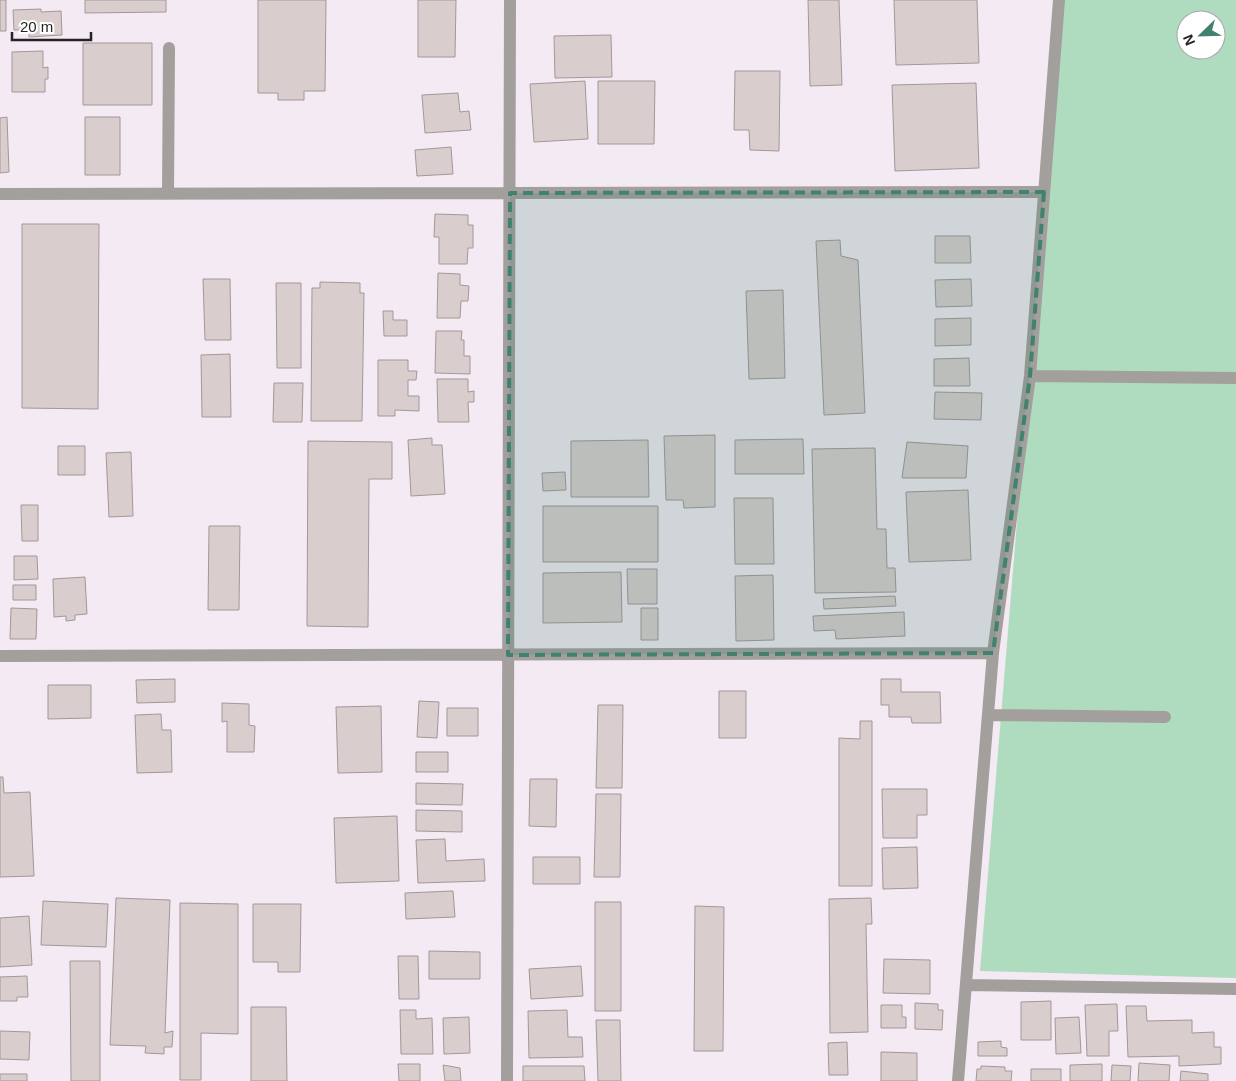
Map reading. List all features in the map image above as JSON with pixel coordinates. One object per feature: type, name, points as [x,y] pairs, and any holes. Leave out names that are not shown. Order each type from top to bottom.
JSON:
[{"type":"street","points":[[506,1081],[510,0]]},
{"type":"street","points":[[958,1081],[993,654],[1030,376],[1060,0]]},
{"type":"street","points":[[168,194],[169,48]]},
{"type":"street","points":[[0,194],[1044,192]]},
{"type":"street","points":[[1030,376],[1236,378]]},
{"type":"street","points":[[0,656],[993,654]]},
{"type":"street","points":[[988,715],[1166,717]]},
{"type":"street","points":[[966,986],[1236,989]]},
{"type":"highlighted area","points":[[1044,192],[1030,376],[993,653],[508,655],[510,193]]},
{"type":"green space","points":[[1060,0],[1236,0],[1236,978],[980,971]]},
{"type":"building","points":[[0,0],[6,0],[6,31],[0,31]]},
{"type":"building","points":[[85,0],[166,0],[166,12],[85,13]]},
{"type":"building","points":[[258,0],[326,0],[325,91],[304,91],[304,100],[278,100],[278,93],[258,93]]},
{"type":"building","points":[[418,0],[456,0],[455,57],[418,57]]},
{"type":"building","points":[[808,0],[839,0],[842,85],[810,86]]},
{"type":"building","points":[[894,0],[977,0],[979,63],[896,65]]},
{"type":"building","points":[[41,9],[41,12],[61,11],[62,35],[29,37],[29,30],[14,30],[13,10]]},
{"type":"building","points":[[611,35],[612,77],[555,78],[554,36]]},
{"type":"building","points":[[83,43],[152,43],[152,105],[83,105]]},
{"type":"building","points":[[43,51],[43,68],[48,67],[48,79],[45,79],[45,92],[12,92],[12,52]]},
{"type":"building","points":[[735,71],[780,71],[779,151],[750,150],[749,130],[734,130]]},
{"type":"building","points":[[585,81],[588,139],[534,142],[530,84]]},
{"type":"building","points":[[598,81],[655,81],[654,144],[598,144]]},
{"type":"building","points":[[976,83],[979,168],[895,171],[892,85]]},
{"type":"building","points":[[458,93],[460,112],[469,111],[471,130],[425,133],[422,95]]},
{"type":"building","points":[[7,117],[9,172],[0,173],[0,118]]},
{"type":"building","points":[[85,117],[120,117],[120,175],[85,175]]},
{"type":"building","points":[[451,147],[453,174],[417,176],[415,150]]},
{"type":"building","points":[[435,214],[468,215],[468,225],[473,225],[473,248],[468,248],[467,264],[439,264],[439,237],[434,237]]},
{"type":"building","points":[[22,224],[99,224],[98,409],[22,408]]},
{"type":"building","points":[[935,236],[970,236],[971,263],[935,263]]},
{"type":"building","points":[[840,240],[841,256],[858,260],[865,413],[824,415],[816,241]]},
{"type":"building","points":[[438,273],[460,274],[460,285],[469,286],[468,301],[461,301],[460,318],[437,318]]},
{"type":"building","points":[[203,279],[230,279],[231,340],[205,340]]},
{"type":"building","points":[[971,279],[972,306],[936,307],[935,280]]},
{"type":"building","points":[[320,282],[360,283],[360,293],[364,293],[362,421],[311,421],[312,288],[320,288]]},
{"type":"building","points":[[276,283],[301,283],[301,368],[277,368]]},
{"type":"building","points":[[783,290],[785,378],[749,379],[746,291]]},
{"type":"building","points":[[383,311],[393,311],[393,320],[407,320],[407,336],[384,336]]},
{"type":"building","points":[[971,318],[971,345],[935,346],[935,319]]},
{"type":"building","points":[[436,331],[462,331],[461,340],[464,340],[464,356],[470,356],[470,374],[435,373]]},
{"type":"building","points":[[230,354],[231,417],[202,417],[201,355]]},
{"type":"building","points":[[969,358],[970,386],[934,386],[934,359]]},
{"type":"building","points":[[378,360],[408,360],[408,371],[417,371],[416,380],[408,380],[408,396],[419,396],[419,411],[395,410],[395,416],[378,416]]},
{"type":"building","points":[[437,379],[468,379],[468,392],[474,391],[474,402],[468,402],[469,422],[438,422]]},
{"type":"building","points":[[274,383],[303,383],[302,422],[273,422]]},
{"type":"building","points":[[935,392],[982,393],[981,420],[934,419]]},
{"type":"building","points":[[715,435],[715,507],[684,508],[683,500],[666,500],[664,436]]},
{"type":"building","points":[[432,438],[432,445],[442,445],[445,494],[411,496],[408,440]]},
{"type":"building","points":[[803,439],[804,474],[735,474],[735,440]]},
{"type":"building","points":[[648,440],[649,497],[571,497],[571,441]]},
{"type":"building","points":[[308,441],[392,442],[392,479],[369,479],[368,627],[307,626]]},
{"type":"building","points":[[907,442],[968,446],[966,478],[902,478]]},
{"type":"building","points":[[58,446],[85,446],[85,475],[58,475]]},
{"type":"building","points":[[875,448],[877,529],[886,529],[887,568],[895,568],[896,592],[815,593],[812,449]]},
{"type":"building","points":[[131,452],[133,516],[109,517],[106,453]]},
{"type":"building","points":[[565,472],[566,490],[543,491],[542,473]]},
{"type":"building","points":[[968,490],[971,560],[909,562],[906,492]]},
{"type":"building","points":[[734,498],[773,498],[774,564],[735,564]]},
{"type":"building","points":[[21,505],[38,505],[38,541],[22,541]]},
{"type":"building","points":[[543,506],[658,506],[658,562],[543,562]]},
{"type":"building","points":[[209,526],[240,526],[239,610],[208,610]]},
{"type":"building","points":[[14,556],[37,556],[38,579],[14,580]]},
{"type":"building","points":[[627,569],[657,569],[657,604],[628,604]]},
{"type":"building","points":[[621,572],[622,622],[543,623],[543,573]]},
{"type":"building","points":[[773,575],[774,640],[736,641],[735,576]]},
{"type":"building","points":[[85,577],[87,614],[75,615],[75,620],[66,621],[66,616],[54,617],[53,579]]},
{"type":"building","points":[[13,585],[36,585],[36,600],[13,600]]},
{"type":"building","points":[[895,596],[896,606],[824,609],[823,599]]},
{"type":"building","points":[[11,608],[37,609],[36,639],[10,639]]},
{"type":"building","points":[[641,608],[658,608],[658,640],[641,640]]},
{"type":"building","points":[[904,612],[905,636],[836,639],[835,630],[814,631],[813,616]]},
{"type":"building","points":[[175,679],[175,702],[137,703],[136,680]]},
{"type":"building","points":[[881,679],[901,679],[901,692],[940,692],[941,723],[912,723],[911,717],[889,717],[889,705],[881,705]]},
{"type":"building","points":[[48,685],[91,685],[91,718],[48,719]]},
{"type":"building","points":[[719,691],[746,691],[746,738],[719,738]]},
{"type":"building","points":[[419,701],[439,702],[437,738],[417,737]]},
{"type":"building","points":[[222,703],[249,704],[249,725],[255,726],[254,752],[227,752],[227,721],[222,722]]},
{"type":"building","points":[[598,705],[623,705],[622,788],[596,788]]},
{"type":"building","points":[[381,706],[382,772],[338,773],[336,707]]},
{"type":"building","points":[[447,708],[478,708],[478,736],[447,736]]},
{"type":"building","points":[[161,714],[162,730],[171,730],[172,772],[137,773],[135,715]]},
{"type":"building","points":[[860,721],[872,721],[872,886],[839,886],[839,738],[860,739]]},
{"type":"building","points":[[416,752],[448,752],[448,772],[416,772]]},
{"type":"building","points":[[0,777],[3,777],[4,793],[30,792],[34,876],[0,877]]},
{"type":"building","points":[[530,779],[557,779],[556,827],[529,826]]},
{"type":"building","points":[[416,783],[463,784],[462,805],[416,804]]},
{"type":"building","points":[[882,789],[927,789],[927,815],[917,815],[917,838],[883,838]]},
{"type":"building","points":[[596,794],[621,794],[620,877],[594,877]]},
{"type":"building","points":[[416,810],[462,811],[462,832],[416,831]]},
{"type":"building","points":[[397,816],[399,881],[336,883],[334,818]]},
{"type":"building","points":[[445,839],[446,861],[484,859],[485,881],[418,883],[416,840]]},
{"type":"building","points":[[917,847],[918,888],[883,889],[882,848]]},
{"type":"building","points":[[533,857],[580,857],[580,884],[533,884]]},
{"type":"building","points":[[453,891],[455,917],[406,919],[405,893]]},
{"type":"building","points":[[116,898],[170,900],[165,1033],[173,1031],[172,1047],[164,1047],[164,1054],[145,1053],[146,1046],[110,1045]]},
{"type":"building","points":[[871,898],[872,924],[866,924],[868,1032],[830,1033],[829,899]]},
{"type":"building","points":[[43,901],[108,904],[106,947],[41,945]]},
{"type":"building","points":[[595,902],[621,902],[621,1011],[595,1011]]},
{"type":"building","points":[[180,903],[238,904],[238,1034],[201,1033],[201,1080],[180,1080]]},
{"type":"building","points":[[253,904],[301,904],[300,972],[278,972],[278,962],[253,962]]},
{"type":"building","points":[[695,906],[724,907],[723,1051],[694,1051]]},
{"type":"building","points":[[29,916],[32,965],[0,967],[0,918]]},
{"type":"building","points":[[429,951],[480,952],[480,979],[429,979]]},
{"type":"building","points":[[398,956],[418,956],[419,999],[399,999]]},
{"type":"building","points":[[884,959],[930,960],[930,994],[883,993]]},
{"type":"building","points":[[70,961],[100,961],[100,1081],[71,1081]]},
{"type":"building","points":[[581,966],[583,996],[531,999],[529,969]]},
{"type":"building","points":[[27,976],[28,997],[17,997],[17,1001],[0,1001],[0,977]]},
{"type":"building","points":[[1051,1001],[1051,1040],[1021,1040],[1021,1002]]},
{"type":"building","points":[[915,1003],[938,1004],[938,1010],[943,1010],[942,1030],[915,1029]]},
{"type":"building","points":[[1117,1004],[1118,1031],[1109,1031],[1109,1056],[1087,1056],[1085,1005]]},
{"type":"building","points":[[881,1005],[902,1005],[902,1017],[906,1017],[906,1028],[881,1028]]},
{"type":"building","points":[[1126,1006],[1146,1006],[1147,1021],[1192,1020],[1192,1033],[1214,1032],[1214,1047],[1221,1047],[1221,1064],[1179,1066],[1179,1056],[1128,1057]]},
{"type":"building","points":[[251,1007],[286,1007],[287,1081],[251,1081]]},
{"type":"building","points":[[400,1010],[416,1010],[416,1019],[432,1018],[433,1054],[401,1054]]},
{"type":"building","points":[[567,1010],[568,1037],[582,1037],[583,1057],[529,1058],[528,1011]]},
{"type":"building","points":[[469,1017],[470,1053],[444,1054],[443,1018]]},
{"type":"building","points":[[1079,1017],[1081,1053],[1056,1054],[1055,1018]]},
{"type":"building","points":[[596,1020],[620,1020],[621,1081],[598,1081]]},
{"type":"building","points":[[0,1031],[30,1032],[29,1060],[0,1059]]},
{"type":"building","points":[[1001,1041],[1001,1047],[1007,1048],[1007,1056],[978,1056],[978,1042]]},
{"type":"building","points":[[847,1042],[848,1075],[829,1075],[828,1043]]},
{"type":"building","points":[[881,1052],[917,1053],[917,1081],[881,1081]]},
{"type":"building","points":[[1139,1063],[1170,1065],[1169,1081],[1138,1081]]},
{"type":"building","points":[[398,1064],[420,1064],[420,1081],[399,1081]]},
{"type":"building","points":[[1102,1064],[1102,1081],[1070,1081],[1070,1065]]},
{"type":"building","points":[[443,1065],[460,1068],[461,1081],[445,1081]]},
{"type":"building","points":[[1112,1065],[1131,1066],[1130,1081],[1111,1081]]},
{"type":"building","points":[[523,1066],[584,1066],[585,1081],[523,1081]]},
{"type":"building","points":[[981,1066],[1005,1067],[1005,1071],[1012,1071],[1011,1081],[976,1081],[977,1069],[981,1069]]},
{"type":"building","points":[[1031,1069],[1061,1069],[1061,1081],[1031,1081]]},
{"type":"building","points":[[1181,1071],[1208,1074],[1208,1081],[1180,1081]]},
{"type":"building","points":[[0,1074],[27,1074],[27,1081],[0,1081]]}]
